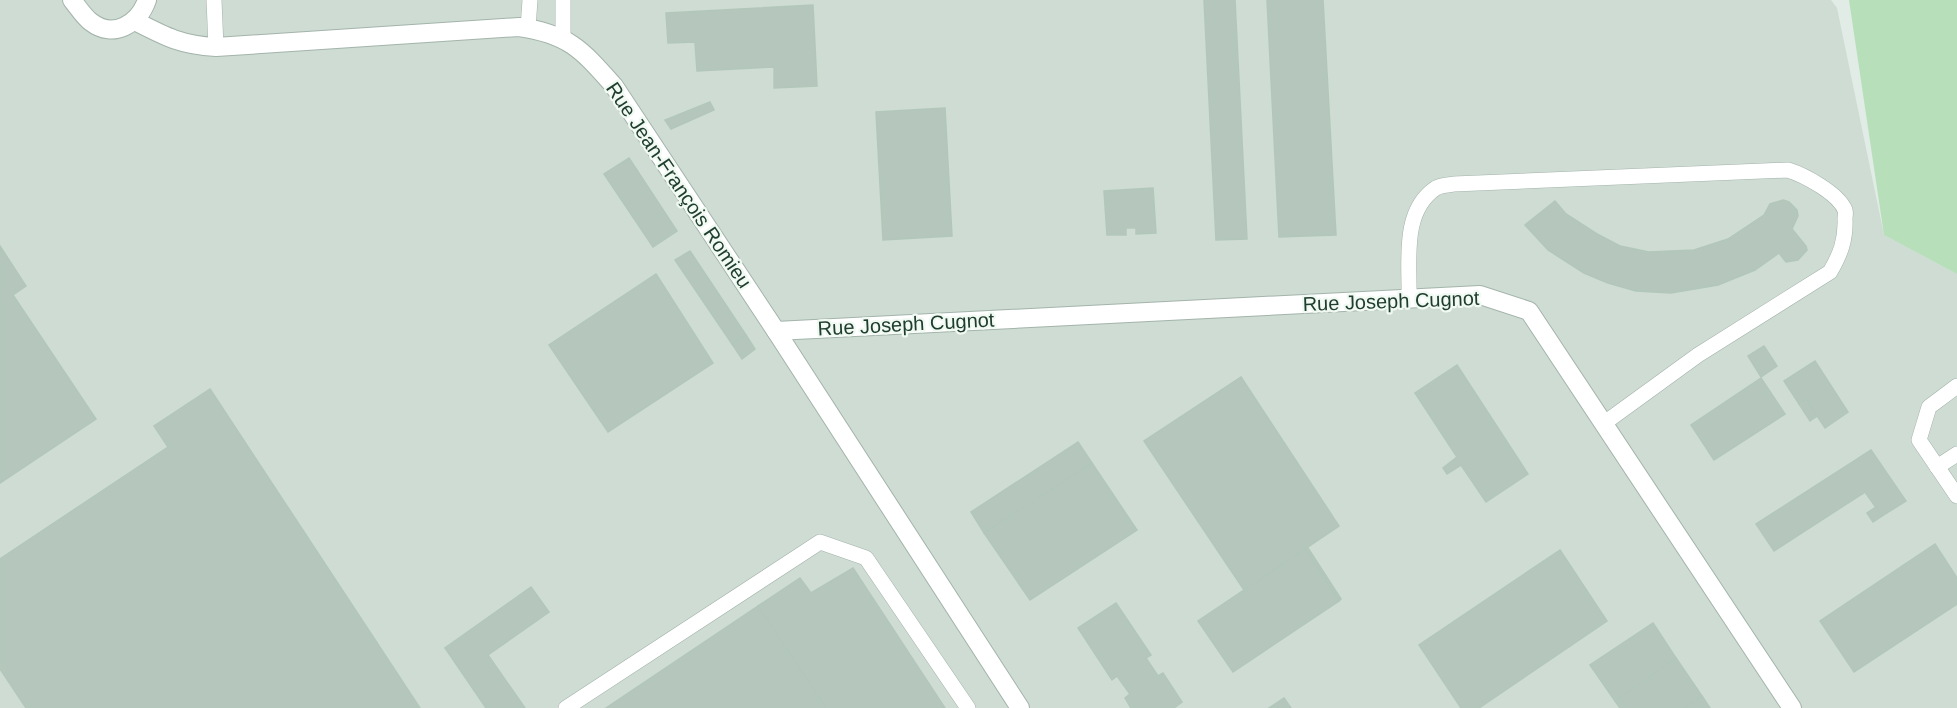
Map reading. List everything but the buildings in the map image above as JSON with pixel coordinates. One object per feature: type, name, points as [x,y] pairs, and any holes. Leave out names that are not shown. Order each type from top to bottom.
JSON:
[{"type":"street","points":[[72,0],[90,22],[100,28],[119,28],[135,21],[143,12],[147,0]]},
{"type":"street","name":"Rue Jean-François Romieu","points":[[135,21],[176,42],[192,46],[216,47],[519,27],[542,30],[563,38],[582,51],[614,86],[1020,708]]},
{"type":"street","name":"Rue Joseph Cugnot","points":[[776,331],[1480,295],[1528,311],[1792,708]]},
{"type":"lane","points":[[214,0],[216,47]]},
{"type":"lane","points":[[528,28],[530,0]]},
{"type":"lane","points":[[563,0],[563,38]]},
{"type":"lane","points":[[1409,298],[1409,236],[1414,216],[1424,200],[1437,187],[1466,183],[1788,170],[1804,175],[1821,186],[1837,201],[1845,210],[1846,232],[1842,252],[1830,272],[1698,355],[1603,424]]},
{"type":"lane","points":[[1957,386],[1929,407],[1919,440],[1957,496]]},
{"type":"lane","points":[[1938,467],[1957,454]]},
{"type":"lane","points":[[566,708],[820,542],[866,558],[968,708]]},
{"type":"shaded area","points":[[0,0],[1831,0],[1837,8],[1884,235],[1957,274],[1957,708],[0,708]]},
{"type":"green space","points":[[1849,0],[1957,0],[1957,274],[1884,235]]}]
